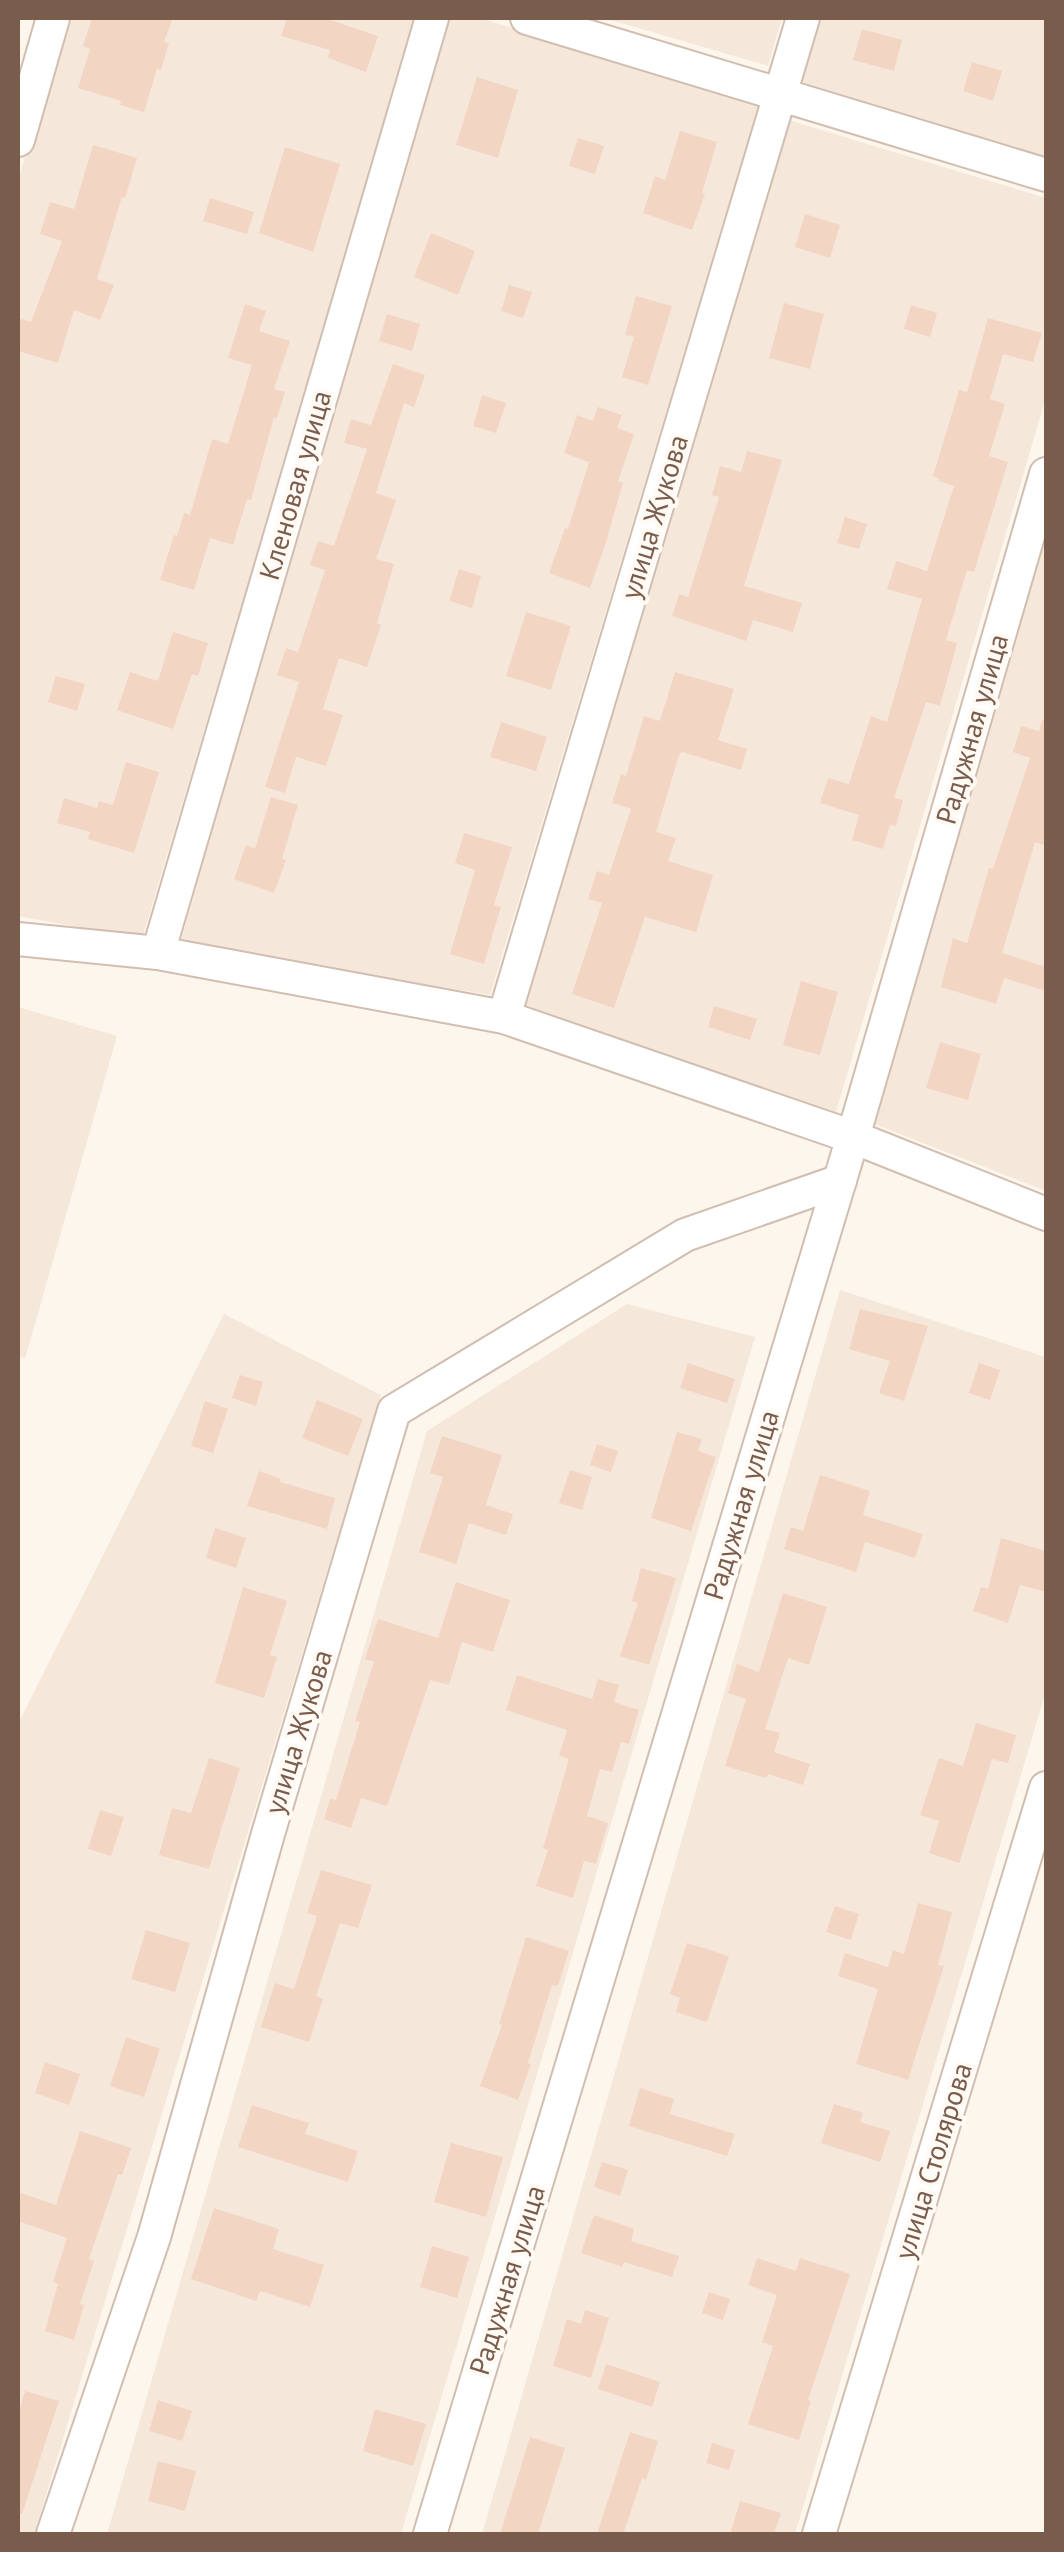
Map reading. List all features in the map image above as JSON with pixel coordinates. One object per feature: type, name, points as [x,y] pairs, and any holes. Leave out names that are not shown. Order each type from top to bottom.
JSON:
[{"type":"street","points":[[18,140],[54,18]]},
{"type":"street","name":"Кленовая улица","points":[[158,952],[432,18]]},
{"type":"street","points":[[528,18],[1046,175]]},
{"type":"street","name":"улица Жукова","points":[[504,1017],[803,18]]},
{"type":"street","name":"Радужная улица","points":[[430,2534],[840,1181],[1046,474]]},
{"type":"street","points":[[18,939],[158,952],[504,1017],[853,1137],[1046,1214]]},
{"type":"street","name":"улица Жукова","points":[[53,2534],[154,2237],[394,1411],[685,1235],[840,1181]]},
{"type":"street","name":"улица Столярова","points":[[819,2534],[1046,1788]]},
{"type":"shaded area","points":[[65,18],[416,18],[142,939],[18,916],[18,181]]},
{"type":"shaded area","points":[[445,18],[480,18],[759,104],[490,995],[180,944]]},
{"type":"shaded area","points":[[604,18],[782,18],[768,66]]},
{"type":"shaded area","points":[[814,18],[1046,18],[1046,158],[794,84]]},
{"type":"shaded area","points":[[782,118],[1046,198],[1046,397],[836,1112],[523,1009]]},
{"type":"shaded area","points":[[1046,527],[1046,1191],[869,1122]]},
{"type":"shaded area","points":[[18,1007],[117,1036],[25,1359],[18,1356]]},
{"type":"shaded area","points":[[840,1290],[1046,1357],[1046,1691],[795,2534],[482,2534]]},
{"type":"shaded area","points":[[627,1304],[755,1337],[401,2534],[107,2534],[427,1431]]},
{"type":"shaded area","points":[[224,1314],[381,1395],[34,2534],[18,2534],[18,1724]]},
{"type":"building","points":[[92,18],[173,18],[164,42],[169,43],[161,70],[157,69],[144,112],[78,88],[90,49],[83,46]]},
{"type":"building","points":[[287,18],[325,18],[378,36],[366,72],[328,58],[330,50],[281,36]]},
{"type":"building","points":[[862,29],[902,40],[894,71],[853,60]]},
{"type":"building","points":[[972,62],[1002,71],[993,101],[963,91]]},
{"type":"building","points":[[477,77],[518,90],[498,158],[456,145]]},
{"type":"building","points":[[680,131],[717,142],[692,230],[643,213],[655,176],[665,180]]},
{"type":"building","points":[[578,138],[604,146],[595,174],[569,166]]},
{"type":"building","points":[[93,145],[137,158],[97,279],[114,285],[100,320],[74,310],[58,363],[18,351],[18,318],[31,322],[62,241],[40,234],[50,202],[74,209]]},
{"type":"building","points":[[285,147],[340,164],[313,252],[259,233]]},
{"type":"building","points":[[210,198],[254,212],[247,234],[203,221]]},
{"type":"building","points":[[805,214],[840,225],[830,258],[795,247]]},
{"type":"building","points":[[431,233],[475,251],[458,295],[414,277]]},
{"type":"building","points":[[509,285],[532,292],[523,318],[501,311]]},
{"type":"building","points":[[636,296],[672,306],[648,385],[622,377],[634,337],[625,335]]},
{"type":"building","points":[[784,303],[824,314],[810,369],[769,358]]},
{"type":"building","points":[[245,304],[266,311],[259,331],[290,341],[274,389],[285,392],[233,545],[210,538],[194,590],[160,580],[184,513],[190,515],[212,439],[228,444],[252,365],[228,358]]},
{"type":"building","points":[[911,305],[937,313],[930,337],[904,329]]},
{"type":"building","points":[[387,314],[420,324],[412,351],[379,341]]},
{"type":"building","points":[[988,318],[1042,333],[1033,362],[1003,354],[990,399],[1005,404],[989,456],[1008,462],[974,572],[967,570],[946,640],[957,643],[940,706],[926,702],[894,798],[903,800],[896,826],[890,825],[883,849],[852,840],[859,815],[820,803],[828,778],[849,784],[871,716],[887,722],[922,599],[887,589],[896,561],[927,571],[954,486],[933,476],[959,390],[967,392]]},
{"type":"building","points":[[393,364],[425,375],[414,407],[404,403],[376,493],[396,500],[376,559],[394,564],[377,623],[381,625],[367,667],[339,658],[323,709],[343,715],[326,766],[296,757],[285,793],[265,787],[299,682],[277,675],[286,648],[298,652],[325,570],[310,565],[318,541],[334,546],[367,449],[344,443],[351,419],[371,425]]},
{"type":"building","points":[[482,395],[506,403],[496,433],[473,426]]},
{"type":"building","points":[[598,407],[622,415],[617,428],[634,434],[590,588],[549,573],[589,462],[564,453],[577,415],[593,421]]},
{"type":"building","points":[[747,451],[782,460],[744,586],[802,603],[793,632],[753,620],[746,641],[672,616],[679,594],[688,597],[719,497],[712,495],[720,466],[741,472]]},
{"type":"building","points":[[845,517],[867,524],[859,549],[837,543]]},
{"type":"building","points":[[459,569],[481,576],[472,608],[449,601]]},
{"type":"building","points":[[526,612],[571,626],[551,690],[506,676]]},
{"type":"building","points":[[173,632],[208,643],[198,676],[192,674],[173,729],[117,710],[130,672],[158,681]]},
{"type":"building","points":[[675,672],[734,689],[718,740],[747,749],[741,770],[682,752],[679,755],[656,832],[676,838],[668,861],[713,875],[696,932],[645,917],[614,1008],[572,994],[602,903],[588,899],[597,871],[609,875],[631,809],[612,803],[621,774],[626,776],[644,716],[660,721]]},
{"type":"building","points":[[56,676],[85,684],[77,711],[48,702]]},
{"type":"building","points":[[1042,720],[1046,721],[1046,846],[1035,842],[1002,953],[1046,967],[1046,991],[1004,978],[996,1004],[941,987],[953,938],[967,943],[989,868],[993,869],[1030,758],[1013,752],[1021,726],[1039,731]]},
{"type":"building","points":[[501,722],[547,737],[536,771],[490,757]]},
{"type":"building","points":[[126,762],[159,772],[134,853],[88,839],[90,832],[57,823],[64,798],[97,808],[99,801],[113,805]]},
{"type":"building","points":[[271,797],[298,805],[274,893],[234,879],[246,845],[255,849]]},
{"type":"building","points":[[464,833],[512,847],[494,905],[501,907],[484,964],[450,954],[475,870],[455,863]]},
{"type":"building","points":[[801,981],[838,992],[820,1055],[783,1045]]},
{"type":"building","points":[[714,1006],[757,1019],[750,1040],[708,1027]]},
{"type":"building","points":[[940,1042],[981,1054],[968,1100],[926,1088]]},
{"type":"building","points":[[860,1309],[928,1326],[904,1401],[879,1393],[890,1361],[849,1349]]},
{"type":"building","points":[[688,1363],[735,1379],[727,1403],[680,1388]]},
{"type":"building","points":[[979,1363],[1000,1370],[990,1400],[969,1393]]},
{"type":"building","points":[[240,1375],[263,1382],[256,1406],[232,1398]]},
{"type":"building","points":[[317,1400],[363,1419],[348,1456],[302,1438]]},
{"type":"building","points":[[205,1401],[228,1409],[213,1453],[191,1446]]},
{"type":"building","points":[[677,1432],[702,1439],[698,1451],[716,1457],[691,1531],[651,1518]]},
{"type":"building","points":[[442,1436],[502,1455],[486,1505],[513,1514],[506,1535],[469,1523],[456,1564],[419,1552],[443,1477],[430,1473]]},
{"type":"building","points":[[597,1444],[618,1451],[611,1472],[590,1465]]},
{"type":"building","points":[[570,1470],[592,1477],[582,1510],[559,1503]]},
{"type":"building","points":[[259,1471],[281,1479],[280,1482],[335,1498],[327,1529],[247,1506]]},
{"type":"building","points":[[820,1475],[870,1491],[863,1515],[923,1534],[915,1558],[865,1542],[856,1572],[784,1549],[791,1527],[803,1531]]},
{"type":"building","points":[[215,1528],[246,1538],[236,1568],[206,1558]]},
{"type":"building","points":[[1001,1538],[1046,1551],[1046,1592],[1020,1585],[1008,1623],[973,1611],[981,1587],[988,1589]]},
{"type":"building","points":[[641,1568],[676,1578],[649,1665],[620,1656],[638,1603],[632,1601]]},
{"type":"building","points":[[456,1582],[510,1600],[493,1652],[462,1642],[449,1685],[430,1680],[387,1806],[361,1798],[351,1828],[324,1819],[330,1799],[336,1800],[360,1722],[355,1721],[374,1662],[365,1659],[378,1619],[438,1638]]},
{"type":"building","points":[[243,1587],[287,1601],[270,1655],[277,1657],[264,1698],[215,1683]]},
{"type":"building","points":[[783,1593],[827,1607],[809,1665],[788,1658],[765,1729],[780,1733],[774,1752],[810,1764],[803,1785],[725,1766],[746,1699],[728,1693],[737,1664],[759,1672]]},
{"type":"building","points":[[517,1675],[592,1699],[598,1679],[619,1685],[614,1702],[639,1710],[629,1744],[621,1742],[612,1772],[600,1769],[587,1816],[608,1823],[596,1864],[584,1861],[573,1898],[536,1886],[569,1759],[559,1756],[567,1730],[506,1710]]},
{"type":"building","points":[[976,1723],[1016,1735],[1008,1763],[992,1759],[959,1863],[929,1853],[939,1821],[920,1815],[939,1758],[963,1766]]},
{"type":"building","points":[[209,1758],[240,1768],[209,1869],[159,1855],[172,1808],[191,1813]]},
{"type":"building","points":[[100,1810],[124,1817],[111,1856],[88,1849]]},
{"type":"building","points":[[321,1870],[372,1885],[358,1928],[340,1923],[316,1996],[323,1999],[309,2042],[261,2027],[275,1983],[294,1989],[317,1916],[307,1913]]},
{"type":"building","points":[[918,1903],[952,1912],[938,1965],[944,1966],[908,2080],[856,2064],[878,1989],[838,1976],[845,1953],[888,1967],[893,1950],[904,1954]]},
{"type":"building","points":[[835,1906],[859,1914],[851,1940],[826,1932]]},
{"type":"building","points":[[146,1930],[190,1943],[175,1992],[131,1979]]},
{"type":"building","points":[[526,1937],[569,1951],[558,1986],[552,1985],[518,2100],[480,2086],[502,2025],[499,2024]]},
{"type":"building","points":[[687,1943],[729,1956],[707,2022],[676,2012],[680,1998],[670,1994]]},
{"type":"building","points":[[126,2037],[160,2049],[144,2097],[110,2086]]},
{"type":"building","points":[[45,2062],[80,2074],[69,2105],[35,2093]]},
{"type":"building","points":[[640,2088],[674,2099],[670,2114],[735,2134],[727,2156],[629,2126]]},
{"type":"building","points":[[834,2104],[863,2113],[860,2122],[890,2131],[880,2162],[821,2143]]},
{"type":"building","points":[[252,2105],[309,2123],[305,2134],[358,2151],[348,2182],[238,2147]]},
{"type":"building","points":[[80,2131],[131,2148],[89,2259],[94,2261],[80,2304],[84,2305],[74,2340],[45,2331],[58,2284],[53,2282],[67,2238],[18,2221],[18,2192],[56,2205]]},
{"type":"building","points":[[451,2143],[503,2157],[486,2217],[434,2202]]},
{"type":"building","points":[[602,2162],[628,2170],[620,2196],[594,2187]]},
{"type":"building","points":[[214,2208],[279,2229],[273,2249],[324,2265],[310,2307],[260,2291],[256,2301],[191,2279]]},
{"type":"building","points":[[594,2215],[634,2229],[631,2241],[679,2256],[672,2277],[624,2262],[622,2267],[581,2253]]},
{"type":"building","points":[[432,2246],[469,2257],[457,2298],[420,2287]]},
{"type":"building","points":[[757,2258],[796,2271],[800,2258],[850,2274],[808,2400],[811,2401],[799,2440],[748,2424],[773,2346],[762,2342],[777,2295],[748,2285]]},
{"type":"building","points":[[709,2292],[730,2299],[723,2320],[702,2313]]},
{"type":"building","points":[[585,2310],[609,2318],[591,2378],[553,2366],[567,2319],[581,2324]]},
{"type":"building","points":[[606,2364],[660,2382],[652,2407],[598,2389]]},
{"type":"building","points":[[25,2391],[59,2401],[22,2514],[18,2513],[18,2414]]},
{"type":"building","points":[[158,2400],[192,2411],[182,2441],[149,2431]]},
{"type":"building","points":[[375,2409],[426,2424],[413,2466],[363,2451]]},
{"type":"building","points":[[630,2432],[658,2441],[646,2480],[642,2478],[623,2534],[597,2534]]},
{"type":"building","points":[[530,2437],[565,2448],[538,2534],[500,2534]]},
{"type":"building","points":[[712,2443],[735,2450],[729,2470],[706,2463]]},
{"type":"building","points":[[158,2461],[196,2471],[185,2511],[148,2501]]},
{"type":"building","points":[[740,2501],[781,2513],[774,2534],[730,2534]]}]
